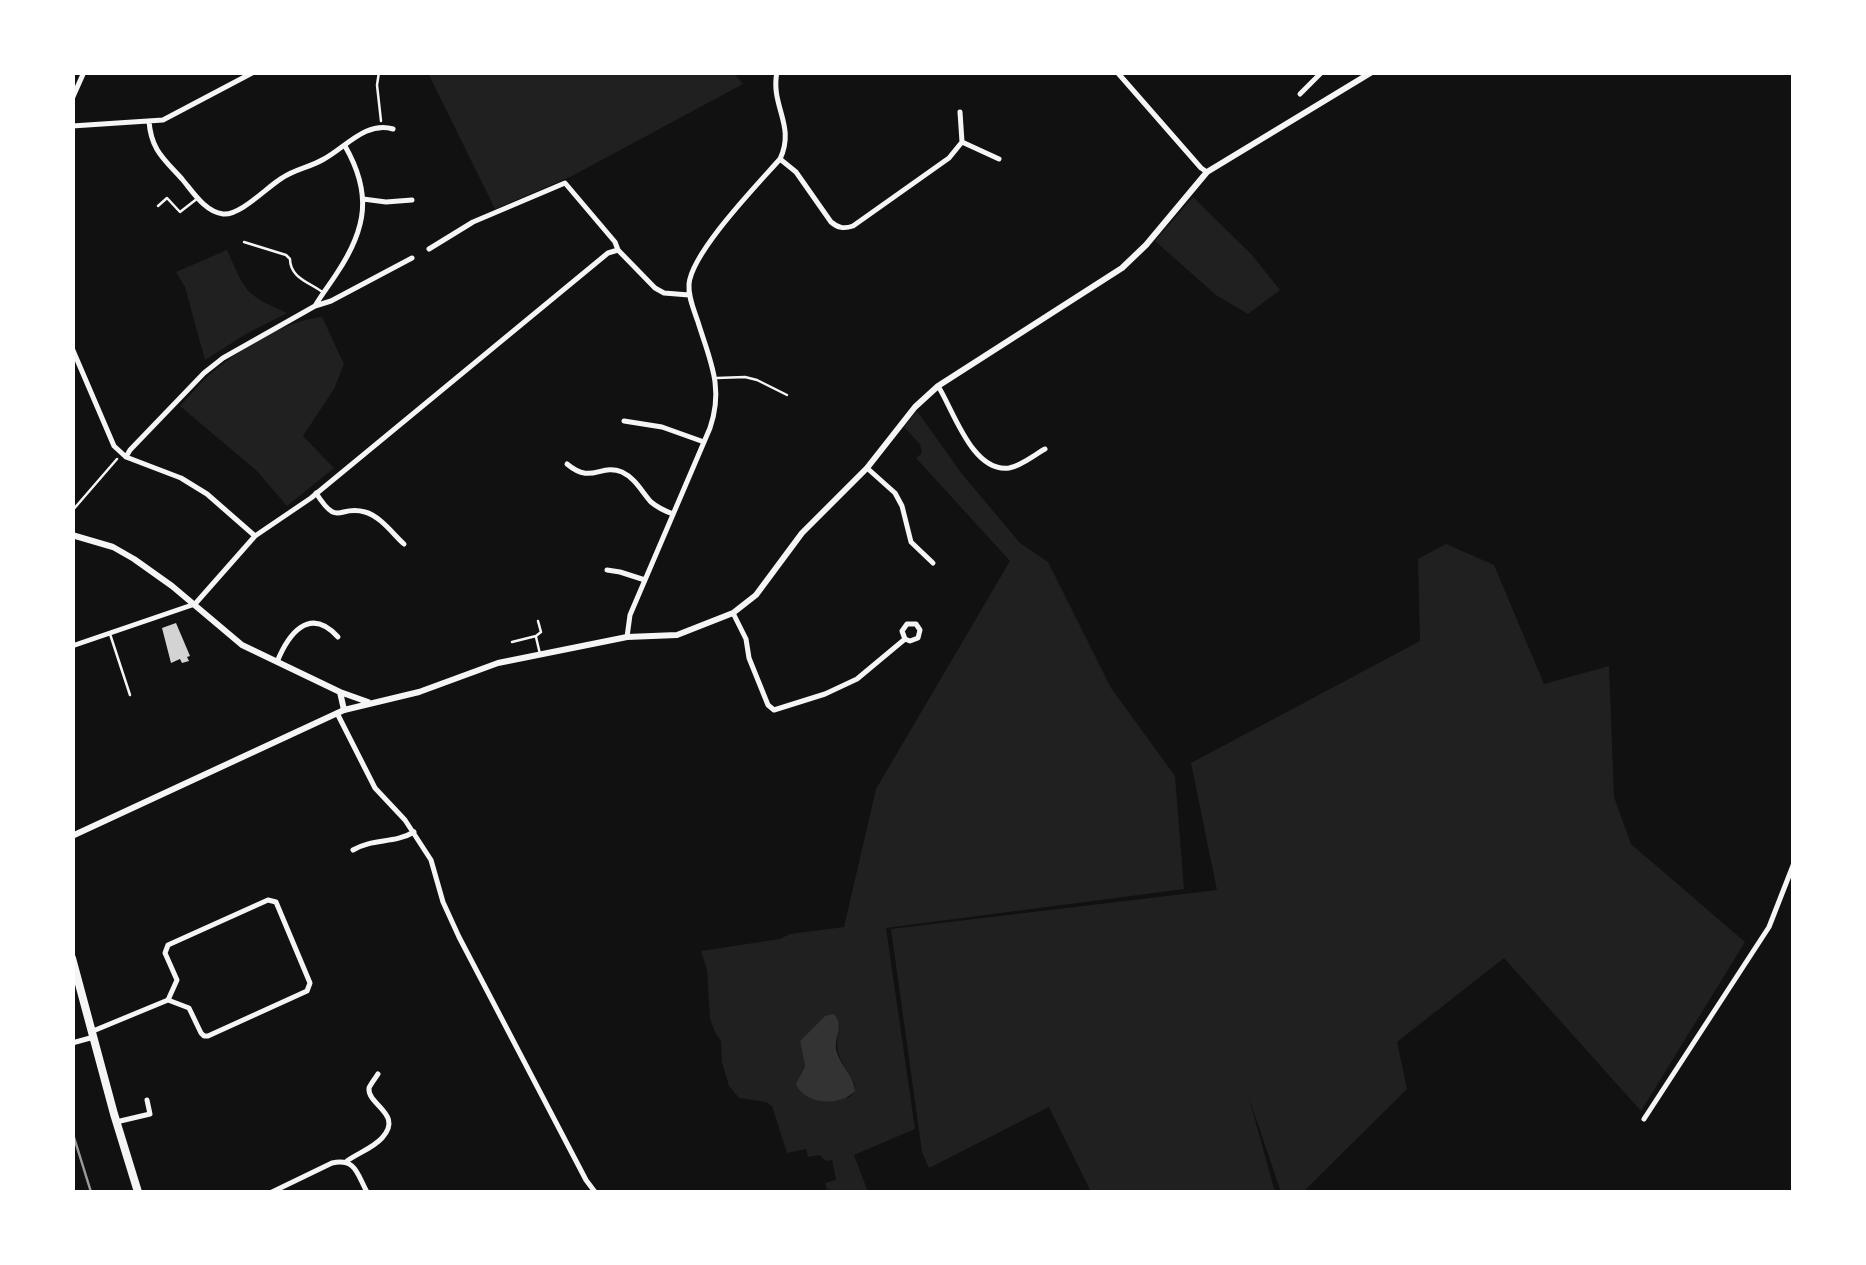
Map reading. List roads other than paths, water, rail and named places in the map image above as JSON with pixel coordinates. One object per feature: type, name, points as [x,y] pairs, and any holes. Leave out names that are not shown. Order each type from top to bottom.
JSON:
[{"type":"main road","points":[[72,836],[340,711],[419,692],[498,663],[627,638],[677,634],[733,613],[756,595],[802,533],[938,386],[1122,268],[1207,172],[1372,72]]},
{"type":"main road","points":[[72,535],[113,547],[172,586],[242,645],[368,702]]},
{"type":"main road","points":[[340,692],[340,711]]},
{"type":"main road","points":[[72,958],[138,1192]]},
{"type":"street","points":[[72,99],[84,72]]},
{"type":"street","points":[[72,126],[168,118],[254,72]]},
{"type":"street","points":[[627,638],[630,615],[718,400],[716,378],[689,295],[692,273],[707,248],[785,150],[787,130],[776,99],[777,72]]},
{"type":"street","points":[[1118,72],[1207,172]]},
{"type":"street","points":[[1300,94],[1322,72]]},
{"type":"street","points":[[780,159],[796,172],[831,222],[841,228],[853,226],[948,158],[962,142],[960,112]]},
{"type":"street","points":[[149,120],[156,150],[208,208],[232,214],[288,174],[322,161],[366,131],[382,126],[393,129]]},
{"type":"street","points":[[962,142],[999,159]]},
{"type":"street","points":[[315,306],[351,250],[362,221],[357,166],[345,146]]},
{"type":"street","points":[[429,249],[473,222],[565,183],[618,250],[656,288],[664,293],[689,295]]},
{"type":"street","points":[[363,199],[412,200]]},
{"type":"street","points":[[72,646],[195,604],[255,536],[316,493],[608,253],[618,250]]},
{"type":"street","points":[[123,456],[204,374],[238,347],[412,258]]},
{"type":"street","points":[[72,348],[114,446],[123,456],[182,478],[207,494],[255,536]]},
{"type":"street","points":[[938,386],[960,430],[976,453],[990,464],[1013,467],[1045,449]]},
{"type":"street","points":[[624,421],[662,427],[704,442]]},
{"type":"street","points":[[566,464],[583,474],[621,472],[654,504],[673,514]]},
{"type":"street","points":[[866,468],[896,492],[911,542],[933,563]]},
{"type":"street","points":[[316,493],[332,512],[360,510],[370,514],[404,544]]},
{"type":"street","points":[[607,570],[645,580]]},
{"type":"street","points":[[733,613],[768,705],[774,710],[857,680],[905,639]]},
{"type":"street","points":[[277,662],[288,638],[304,626],[318,624],[330,628],[338,637]]},
{"type":"street","points":[[340,711],[375,788],[414,832],[433,864],[443,902],[480,980],[586,1180],[596,1192]]},
{"type":"street","points":[[352,850],[414,832]]},
{"type":"street","points":[[1644,1119],[1769,927],[1794,864]]},
{"type":"street","points":[[72,1043],[168,1000],[176,980],[165,953],[168,945],[268,900],[276,902],[310,983],[308,991],[208,1036],[201,1034],[189,1008],[168,1000]]},
{"type":"street","points":[[272,1192],[332,1163],[347,1161],[380,1141],[388,1118],[369,1091],[378,1074]]},
{"type":"street","points":[[116,1122],[150,1114],[147,1100]]},
{"type":"street","points":[[347,1161],[367,1192]]},
{"type":"lane","points":[[158,206],[168,198],[180,212],[198,197]]},
{"type":"lane","points":[[244,242],[286,256],[294,275],[322,292]]},
{"type":"lane","points":[[716,378],[757,380],[787,394]]},
{"type":"lane","points":[[512,642],[541,632],[538,621]]},
{"type":"lane","points":[[109,633],[130,694]]},
{"type":"lane","points":[[536,636],[540,655]]},
{"type":"railway","points":[[72,1131],[91,1192]]}]
